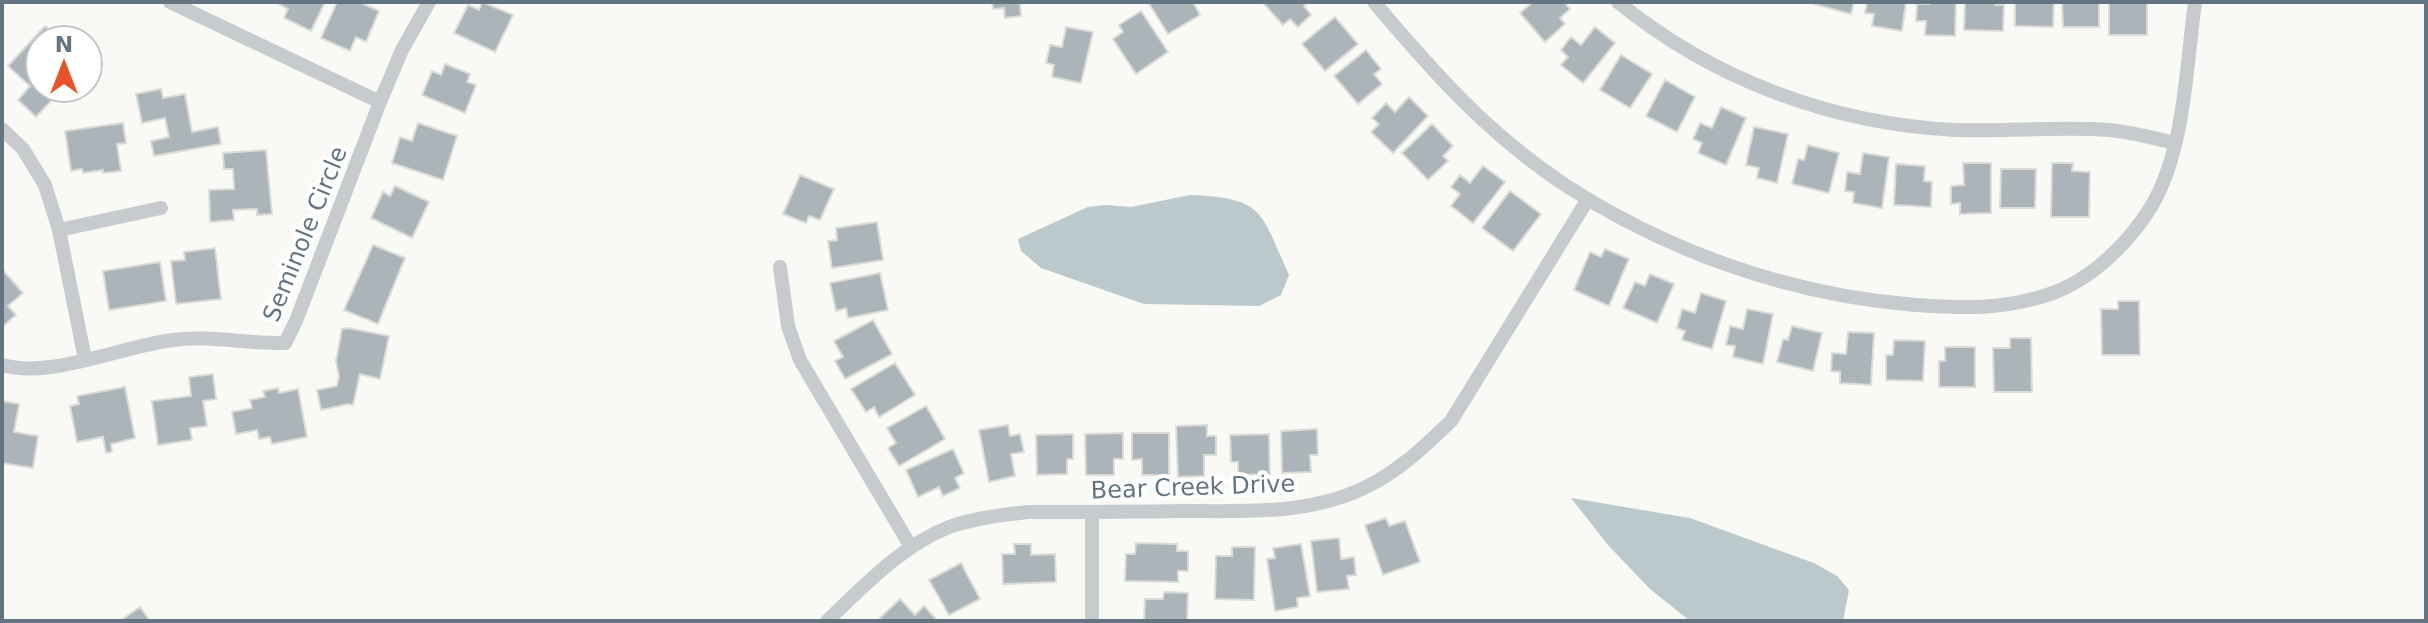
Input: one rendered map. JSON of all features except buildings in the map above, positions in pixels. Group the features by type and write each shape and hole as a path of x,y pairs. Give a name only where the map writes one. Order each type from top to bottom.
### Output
{"street":[{"path":"170,2 380,102"},
{"name":"Seminole Circle","path":"85,359 171,340 206,338 258,344 285,343 380,102 402,50 429,2"},
{"path":"1374,2 1433,72 1496,134 1588,199 1627,221 1699,255 1773,280 1875,301 1956,308 2000,307 2050,295 2096,270 2131,236 2151,206 2166,175 2175,143 2195,2"},
{"path":"1618,2 1644,23 1709,64 1766,90 1818,108 1881,122 1955,130 2110,130 2175,143"},
{"path":"2,129 23,149 45,185 59,230 85,359 44,368 2,365"},
{"name":"Bear Creek Drive","path":"827,621 880,571 911,547 949,528 988,516 1028,512 1275,510 1321,504 1363,489 1401,467 1451,421 1588,199"},
{"path":"59,230 161,208"},
{"path":"780,267 788,326 800,360 911,547"},
{"path":"1092,512 1092,621"}],"shaded area":[{"path":"1190,195 1233,200 1257,212 1272,236 1289,275 1281,295 1259,306 1144,304 1041,268 1021,251 1018,239 1088,207 1131,207"},
{"path":"1571,498 1690,518 1814,563 1837,576 1849,590 1843,621 1690,621 1650,589 1608,545"}]}
